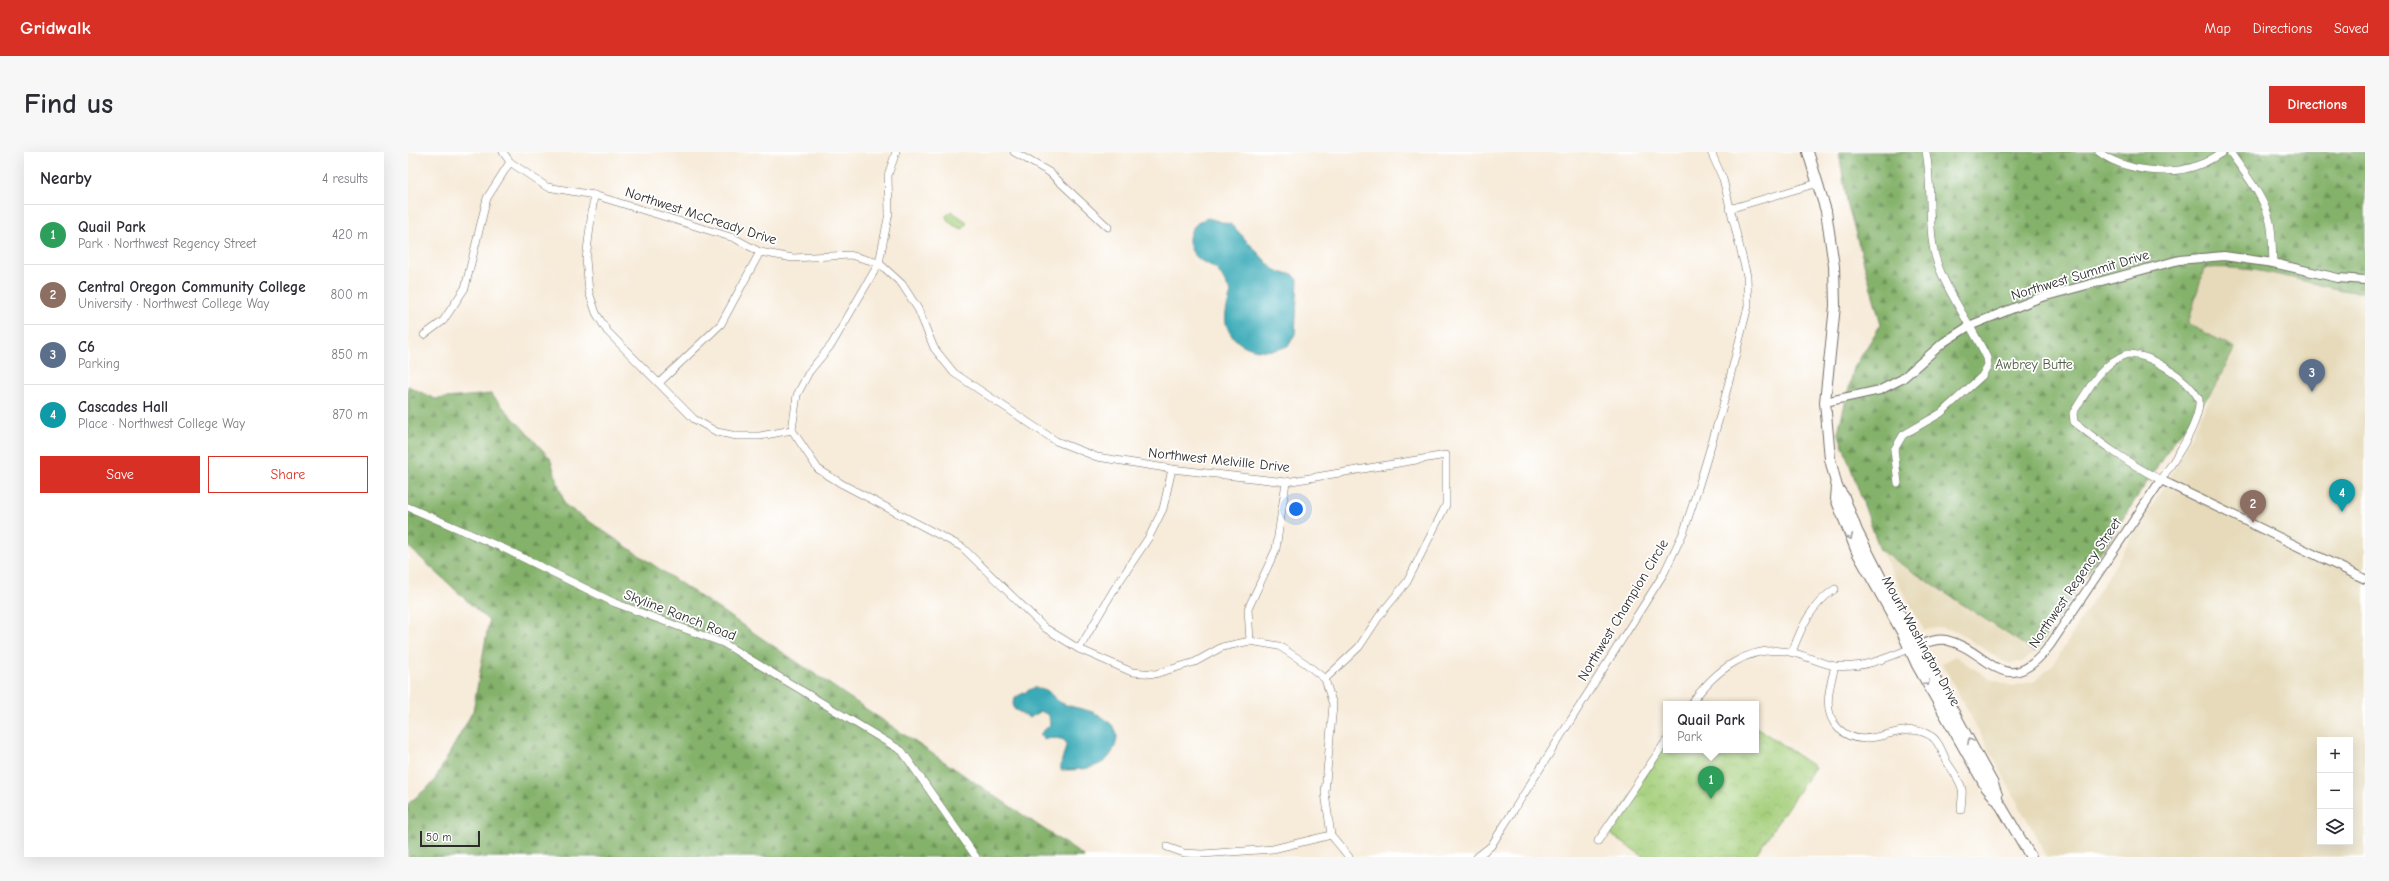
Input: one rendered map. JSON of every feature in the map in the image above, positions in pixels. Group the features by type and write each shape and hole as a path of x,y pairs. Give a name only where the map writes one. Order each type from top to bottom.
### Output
{"main road":[{"name":"Mount Washington Drive","path":"1808,152 1818,183 1832,242 1835,274 1835,306 1826,402 1830,459 1837,487 1844,497 1867,552 1913,647 1993,784 1998,801 2030,857"}],"street":[{"name":"Northwest McCready Drive","path":"503,152 510,162 547,187 594,195 734,238 760,252 793,258 850,255 879,262"},
{"path":"896,152 888,175 889,214 879,262 832,344 809,372 797,395 792,430 818,469 842,484 962,547 1046,628 1079,650 1132,672 1155,674 1195,662 1222,647 1250,641 1279,646 1325,678 1333,705 1325,793 1331,835 1349,857"},
{"path":"1014,152 1049,172 1108,227"},
{"name":"Northwest Champion Circle","path":"1477,857 1491,846 1664,573 1684,531 1722,409 1748,306 1747,276 1729,209 1723,178 1711,152"},
{"path":"1898,483 1894,450 1903,435 1941,413 1982,376 1988,365 1983,349 1969,326 1944,276 1933,247 1929,168 1926,152"},
{"path":"2099,152 2108,159 2134,169 2179,170 2201,165 2223,152"},
{"path":"2230,152 2256,190 2267,213 2270,224 2272,263"},
{"path":"424,335 443,321 465,288 487,198 510,162"},
{"path":"1729,209 1818,183"},
{"path":"594,195 586,259 589,292 596,313 607,331 694,419 718,432 737,436 760,436 792,430"},
{"path":"659,383 721,324 760,252"},
{"name":"Northwest Summit Drive","path":"1826,402 1880,390 1902,379 1944,342 1969,326 2039,298 2179,260 2224,256 2272,263 2338,278 2365,280"},
{"name":"Northwest Melville Drive","path":"879,262 902,284 918,310 934,348 954,373 1056,441 1096,457 1172,469 1286,482 1446,455 1446,505 1407,582 1380,615 1359,647 1325,678"},
{"path":"2161,480 2190,432 2200,405 2199,399 2189,385 2153,359 2140,354 2127,354 2116,358 2102,370 2073,413 2074,422 2132,465 2161,480 2365,580"},
{"path":"1079,650 1113,591 1149,537 1163,509 1172,469"},
{"name":"Northwest Regency Street","path":"1693,701 1700,691 1720,670 1738,659 1762,651 1792,652 1834,666 1864,665 1933,640 1945,640 1955,644 1992,667 2006,671 2016,672 2033,665 2050,645 2161,480"},
{"path":"1250,641 1248,609 1276,549 1286,482"},
{"name":"Skyline Ranch Road","path":"408,507 505,549 615,603 723,643 902,751 976,857"},
{"path":"1792,652 1809,614 1816,604 1835,589"},
{"path":"1834,666 1828,711 1837,727 1856,739 1867,739 1900,731 1917,731 1932,736 1962,789 1961,810"},
{"path":"1598,841 1663,745"},
{"path":"1167,847 1184,853 1241,854 1331,835"}],"shaded area":[{"path":"2228,267 2293,278 2337,290 2365,292 2365,857 2047,857 1942,663 1955,656 1990,679 2012,686 2035,681 2053,665 2174,470 2234,349 2188,324 2204,268"},
{"path":"1880,550 2035,652 2022,662 2009,663 2000,660 1957,631 1940,627 1924,630"}],"green space":[{"name":"Awbrey Butte","path":"1839,152 2365,152 2365,292 2337,289 2260,271 2238,268 2204,268 2188,324 2235,348 2213,390 2172,444 2035,652 1880,550 1838,432 1854,368 1881,324 1847,202"},
{"path":"951,211 967,222 963,229 948,221 946,216"},
{"path":"408,386 435,399 491,394 550,458 565,505 1085,857 408,857 408,804 433,783 473,711 489,621 408,546"},
{"path":"1759,729 1815,767 1754,857 1644,857 1607,832 1663,748 1663,753 1759,753"}],"water":[{"path":"1208,218 1232,225 1272,268 1282,273 1293,274 1298,280 1295,334 1289,345 1281,349 1261,350 1252,349 1235,340 1226,323 1227,308 1231,292 1220,273 1212,266 1200,260 1194,254 1189,242 1191,230 1195,225"},
{"path":"1033,688 1048,691 1059,702 1064,704 1094,712 1111,724 1115,728 1117,738 1113,752 1108,758 1102,763 1087,768 1061,770 1061,763 1066,742 1062,739 1056,738 1044,739 1040,734 1050,725 1049,715 1040,711 1030,718 1014,709 1013,703 1016,697"}],"place":[{"name":"C6","path":"2312,392"},
{"name":"Cascades Hall","path":"2342,512"},
{"name":"Central Oregon Community College","path":"2253,523"},
{"name":"Quail Park","path":"1711,799"}]}
